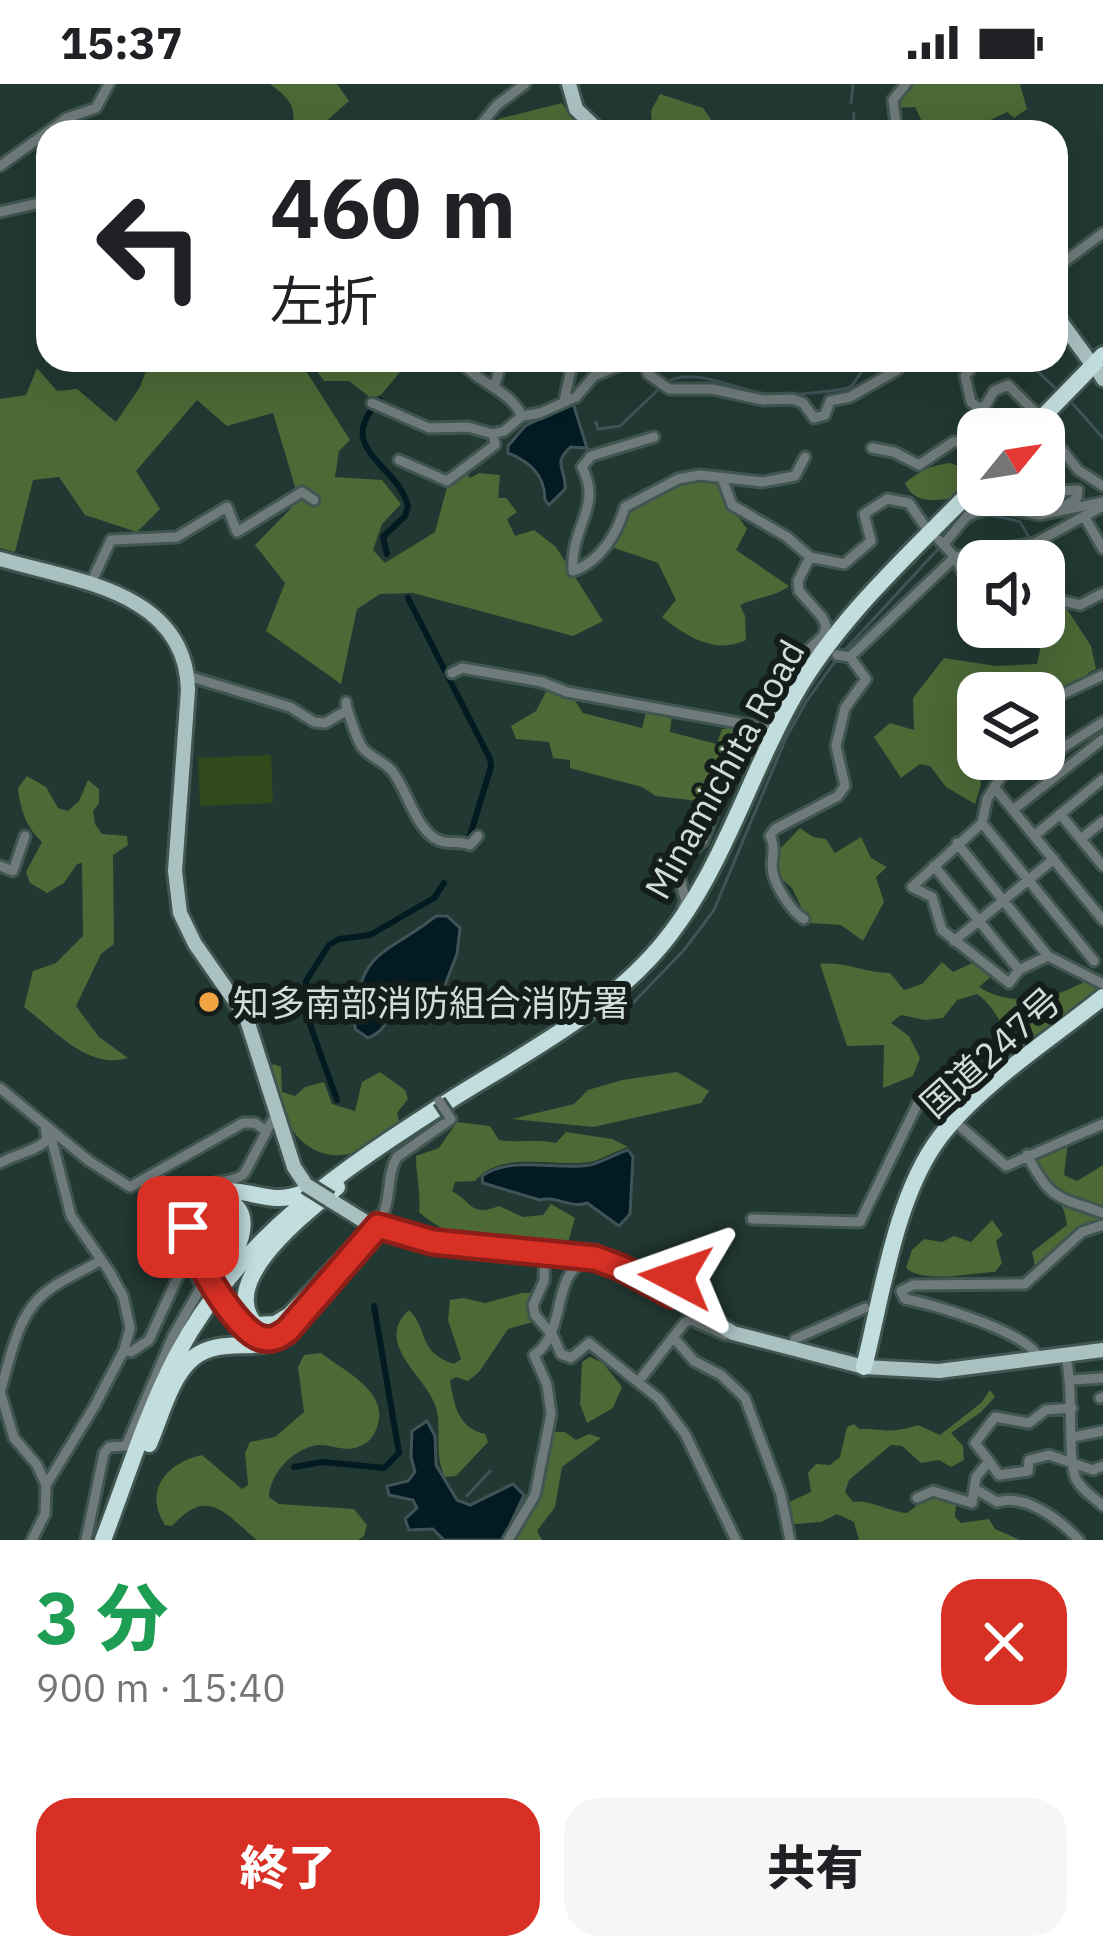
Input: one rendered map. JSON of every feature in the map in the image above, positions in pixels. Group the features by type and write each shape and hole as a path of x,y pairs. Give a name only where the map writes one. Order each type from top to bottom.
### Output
{"highway":[{"path":"1058,408 1100,367"},
{"name":"Minamichita Road","path":"107,1540 148,1419 188,1336 262,1237 310,1194 580,1016 653,955 705,882 767,746 811,668 859,609 957,509"},
{"name":"Minamichita Road","path":"107,1540 178,1366 220,1299 268,1241 344,1177 606,1006 661,957 708,890 774,748 816,672 865,610 957,511"},
{"name":"国道247号","path":"958,1124 1103,997"},
{"name":"国道247号","path":"869,1368 914,1184 940,1137 1103,1007"},
{"path":"377,1223 293,1318 280,1328 261,1332 229,1304 188,1237 190,1217 202,1199 220,1192 275,1201 292,1197 388,1142"},
{"path":"293,1318 256,1325 246,1314 244,1291 283,1237 344,1177"},
{"path":"188,1336 242,1238 243,1216 234,1204 222,1199 204,1204 192,1226 196,1248 210,1275"},
{"path":"139,1462 178,1377 196,1355 224,1344 273,1343 290,1334 293,1318"}],"main road":[{"path":"569,84 570,99 584,120"},
{"path":"1068,329 1100,367"},
{"path":"0,559 136,601 157,614 179,644 188,676 177,899 189,934 246,1017 294,1167 310,1183 377,1223 457,1245 595,1258 672,1295 733,1333 869,1368 939,1371 1103,1350"}],"street":[{"path":"65,120 96,108 109,84"},
{"path":"485,120 525,84"},
{"path":"895,120 892,100 906,84"},
{"path":"0,166 36,141"},
{"path":"0,212 36,204"},
{"path":"1068,259 1103,233"},
{"path":"470,372 495,386 522,416"},
{"path":"495,386 499,372"},
{"path":"564,401 570,372"},
{"path":"375,405 429,428 468,427 493,434 522,416 576,397 603,372"},
{"path":"647,372 669,389 794,399 814,418 824,415 830,401 850,397 893,372"},
{"path":"968,372 971,402 979,408 994,391 1008,385 1014,386 1028,408"},
{"path":"399,460 447,481 495,445 493,434"},
{"path":"654,437 591,456 582,467 592,486 591,500 577,531 573,571 587,566 618,531 625,507 678,479 700,475 763,482 795,476 805,457"},
{"path":"872,448 894,452 919,465 957,442"},
{"path":"1065,455 1103,486"},
{"path":"722,478 732,505 810,556 844,564 853,560 872,541 864,514 887,499 909,503 927,529"},
{"path":"1065,491 1078,490 1077,498 1065,506"},
{"path":"90,585 111,540 177,537 226,507 237,532 302,491 314,500"},
{"path":"1065,510 1103,504"},
{"path":"804,919 794,913 773,877 775,846 770,836 838,796 844,786 836,746 845,708 866,680 843,656 955,557 1035,543 1103,504"},
{"path":"957,561 941,542 968,516"},
{"path":"1084,516 1103,549"},
{"path":"646,952 686,902 679,875 685,856 703,842 713,813 709,786 731,754 762,740 800,658 824,635 822,616 799,591 798,581 810,556"},
{"path":"1065,602 1080,605 1103,593"},
{"path":"452,673 462,668 542,682 567,692 766,728"},
{"path":"1065,694 1103,675"},
{"path":"188,676 290,706 314,722 325,723 346,707 362,747 392,771 430,836 470,845 478,836"},
{"path":"1065,746 1103,722"},
{"path":"1013,810 1103,739"},
{"path":"1035,835 1103,779"},
{"path":"999,780 987,799 982,823 912,887 932,897 942,930 1009,982 1019,970 1048,956"},
{"path":"994,787 1103,920"},
{"path":"1060,814 1103,866"},
{"path":"1081,838 1103,820"},
{"path":"982,823 1098,958 1081,973"},
{"path":"0,866 13,871 25,836"},
{"path":"957,843 1048,956 1103,984"},
{"path":"954,941 1054,859"},
{"path":"934,866 1019,970"},
{"path":"0,1088 89,1161 130,1186 243,1123 256,1123 266,1131"},
{"path":"377,1223 392,1191 392,1166 397,1157 450,1117 440,1101"},
{"path":"752,1219 860,1222 917,1103 939,1108 1006,1166 1103,1124"},
{"path":"86,1540 105,1450 126,1446 173,1336 201,1286 177,1230 184,1203 208,1185 242,1177 266,1131 281,1123"},
{"path":"0,1163 15,1153 40,1148 47,1140 47,1127"},
{"path":"46,1485 74,1444 124,1350 129,1318 122,1296 71,1216 47,1127"},
{"path":"1027,1155 1042,1186 1058,1199 1103,1213"},
{"path":"1038,1357 1030,1344 949,1310 904,1299 901,1291 913,1285 1025,1284 1082,1232 1103,1225"},
{"path":"545,1254 544,1281 533,1305 561,1354 571,1358 589,1343 659,1399 686,1434 736,1540"},
{"path":"508,1540 535,1495 550,1414 547,1384 533,1360 553,1336 569,1274 578,1263 595,1258"},
{"path":"672,1295 676,1258"},
{"path":"124,1350 131,1352 148,1340 186,1259"},
{"path":"32,1540 45,1514 46,1485 38,1466 14,1438 0,1392 18,1343 19,1325 32,1308 46,1290 101,1260"},
{"path":"792,1349 795,1339 865,1308"},
{"path":"638,1382 685,1322 692,1320 727,1336 733,1333"},
{"path":"673,1337 694,1361 721,1375 745,1399 781,1495 790,1540"},
{"path":"1102,1339 1103,1350"},
{"path":"1065,1354 1072,1379 1073,1465 1078,1484 1103,1506"},
{"path":"1072,1379 1103,1378"},
{"path":"1072,1408 1046,1410 1029,1423 994,1417 975,1443 999,1475 1028,1471 1029,1460 1049,1455 1093,1470 1103,1466"},
{"path":"1073,1437 1103,1431"},
{"path":"917,1498 933,1491 972,1503 976,1477 989,1461"},
{"path":"977,1490 997,1502 1010,1498 1046,1512 1079,1540"}],"green space":[{"path":"270,84 337,84 349,101 328,120 293,120 283,94"},
{"path":"909,84 1020,84 1027,109 1014,118 1007,112 990,120 921,120 915,107 895,108 895,100"},
{"path":"660,94 703,108 712,120 652,120"},
{"path":"562,103 573,120 497,120"},
{"path":"36,370 57,391 77,389 116,422 146,372 307,372 350,440 339,451 335,477 382,480 401,504 382,524 373,550 385,563 435,532 447,487 464,471 470,478 479,473 500,475 498,498 506,498 517,512 507,519 515,536 534,530 556,547 603,621 573,636 413,593 380,594 357,609 341,684 266,631 285,583 255,545 299,500 273,413 227,426 197,400 136,471 160,509 137,532 85,515 59,477 33,480 15,552 0,548 0,399 26,395"},
{"path":"318,372 400,372 381,395 371,398 349,381 324,381"},
{"path":"937,465 957,466 957,497 934,500 914,495 905,483"},
{"path":"701,477 719,481 721,492 747,529 736,550 789,586 740,605 746,640 734,644 701,641 662,617 676,600 658,563 609,546 622,532 627,509 680,482"},
{"path":"1065,606 1091,646 1096,669 1088,673 1089,679 1065,689 1065,672 957,672 957,780 980,780 975,804 946,787 930,766 920,764 901,778 874,737 890,723 914,730 913,698 944,658 996,666 1037,664 1041,648 1065,648"},
{"path":"548,688 572,696 583,713 642,728 647,709 672,714 670,732 717,744 722,729 740,726 746,742 717,767 706,802 656,796 642,787 570,768 570,760 553,758 549,742 516,739 511,726 536,711"},
{"path":"271,755 273,803 200,806 198,758"},
{"path":"27,776 46,787 58,808 68,811 79,801 88,780 99,789 95,824 102,834 127,836 128,845 113,855 114,944 101,954 76,1006 99,1037 128,1058 113,1060 85,1053 24,1007 33,971 56,963 83,936 82,863 47,893 30,883 26,872 42,842 20,803 18,788"},
{"path":"800,828 826,839 835,853 861,837 871,858 887,867 876,877 884,902 863,941 841,925 809,923 792,888 776,874 777,852"},
{"path":"977,961 994,974 979,987 1005,998 1047,997 1087,980 1103,989 1024,1053 977,994 957,1000 943,1018 901,1015 891,1023 909,1036 920,1058 913,1076 883,1088 884,1045 847,1046 820,964 890,973 904,990 922,984 942,962 953,972"},
{"path":"273,1064 281,1067 282,1092 295,1096 305,1087 324,1082 332,1104 355,1111 362,1082 380,1072 405,1090 408,1099 397,1113 399,1121 370,1143 352,1153 328,1154 307,1146 292,1129 273,1086"},
{"path":"677,1072 709,1091 701,1103 593,1127 512,1119 574,1104 588,1090 622,1080"},
{"path":"457,1122 490,1126 499,1140 556,1143 566,1132 612,1139 628,1147 590,1162 499,1165 475,1181 455,1182 452,1191 477,1209 499,1206 523,1217 543,1215 551,1204 575,1218 567,1246 489,1244 452,1233 419,1212 416,1156 439,1148"},
{"path":"1068,1142 1064,1175 1077,1181 1103,1165 1103,1221 1036,1271 1032,1252 1067,1225 1062,1206 1034,1156"},
{"path":"992,1220 1003,1235 996,1241 1002,1263 995,1272 935,1277 906,1268 912,1250 924,1239 942,1242 954,1236 971,1242"},
{"path":"535,1293 541,1300 540,1320 508,1329 468,1381 450,1380 459,1414 469,1427 485,1434 488,1442 456,1476 445,1477 437,1411 400,1349 399,1323 409,1310 434,1353 454,1364 461,1359 448,1320 450,1300 485,1303"},
{"path":"321,1353 372,1394 378,1405 376,1430 368,1442 355,1448 317,1445 300,1451 278,1471 269,1497 279,1504 354,1509 367,1525 364,1536 358,1540 257,1540 225,1513 206,1506 185,1514 172,1526 165,1525 156,1500 158,1489 179,1464 202,1455 242,1489 248,1485 245,1453 250,1442 275,1437 304,1412 298,1367 304,1355"},
{"path":"590,1357 603,1363 622,1387 613,1408 587,1423 580,1404 582,1362"},
{"path":"990,1390 995,1397 951,1433 963,1446 964,1460 951,1467 939,1460 921,1463 902,1446 891,1445 849,1480 845,1492 853,1502 907,1513 928,1497 956,1505 955,1517 961,1523 989,1519 995,1529 1020,1540 859,1540 854,1522 837,1514 821,1522 794,1524 787,1503 811,1492 808,1473 816,1464 830,1465 840,1457 847,1427 893,1430 918,1425 940,1435 981,1403"},
{"path":"555,1432 576,1440 589,1434 601,1438 562,1467 555,1507 537,1531 542,1540 512,1540 536,1496 547,1445"}],"water":[{"path":"573,403 587,448 571,447 565,453 561,462 565,489 549,505 539,477 508,453 508,446 525,426"},
{"path":"436,916 447,916 460,928 457,954 443,990 412,987 388,1009 381,1030 368,1038 355,1029 361,983 368,968 388,948"},
{"path":"628,1150 633,1157 630,1214 619,1226 587,1203 540,1200 483,1183 482,1176 507,1166 590,1165"},
{"path":"427,1421 435,1436 436,1465 457,1500 470,1505 513,1484 524,1495 503,1540 444,1540 433,1529 409,1530 405,1519 417,1508 413,1500 389,1495 387,1486 408,1481 415,1472 412,1431"}],"waterway":[{"path":"851,103 853,84"},
{"path":"854,113 854,120"},
{"path":"667,382 690,377 767,394 810,393 851,387 861,372"},
{"path":"1038,372 1059,392"},
{"path":"596,422 598,429 620,426 660,388"},
{"path":"380,400 367,417 365,444 408,507 383,537 387,554"},
{"path":"1073,404 1103,438"},
{"path":"961,530 975,519 995,516 1020,522 1030,539"},
{"path":"844,651 939,548"},
{"path":"408,598 490,759 468,842"},
{"path":"632,1004 684,950 714,910 786,738 836,660"},
{"path":"337,1100 303,1005 306,981 329,945 370,935 434,898 444,883"},
{"path":"294,1467 323,1462 384,1468 399,1453 374,1306"},
{"path":"467,1496 490,1471"}],"place":[{"name":"知多南部消防組合消防署","path":"209,1002"}],"route":[{"path":"188,1227 191,1246 246,1330 270,1339 287,1331 378,1226 433,1242 595,1258 672,1295 676,1277"}]}
